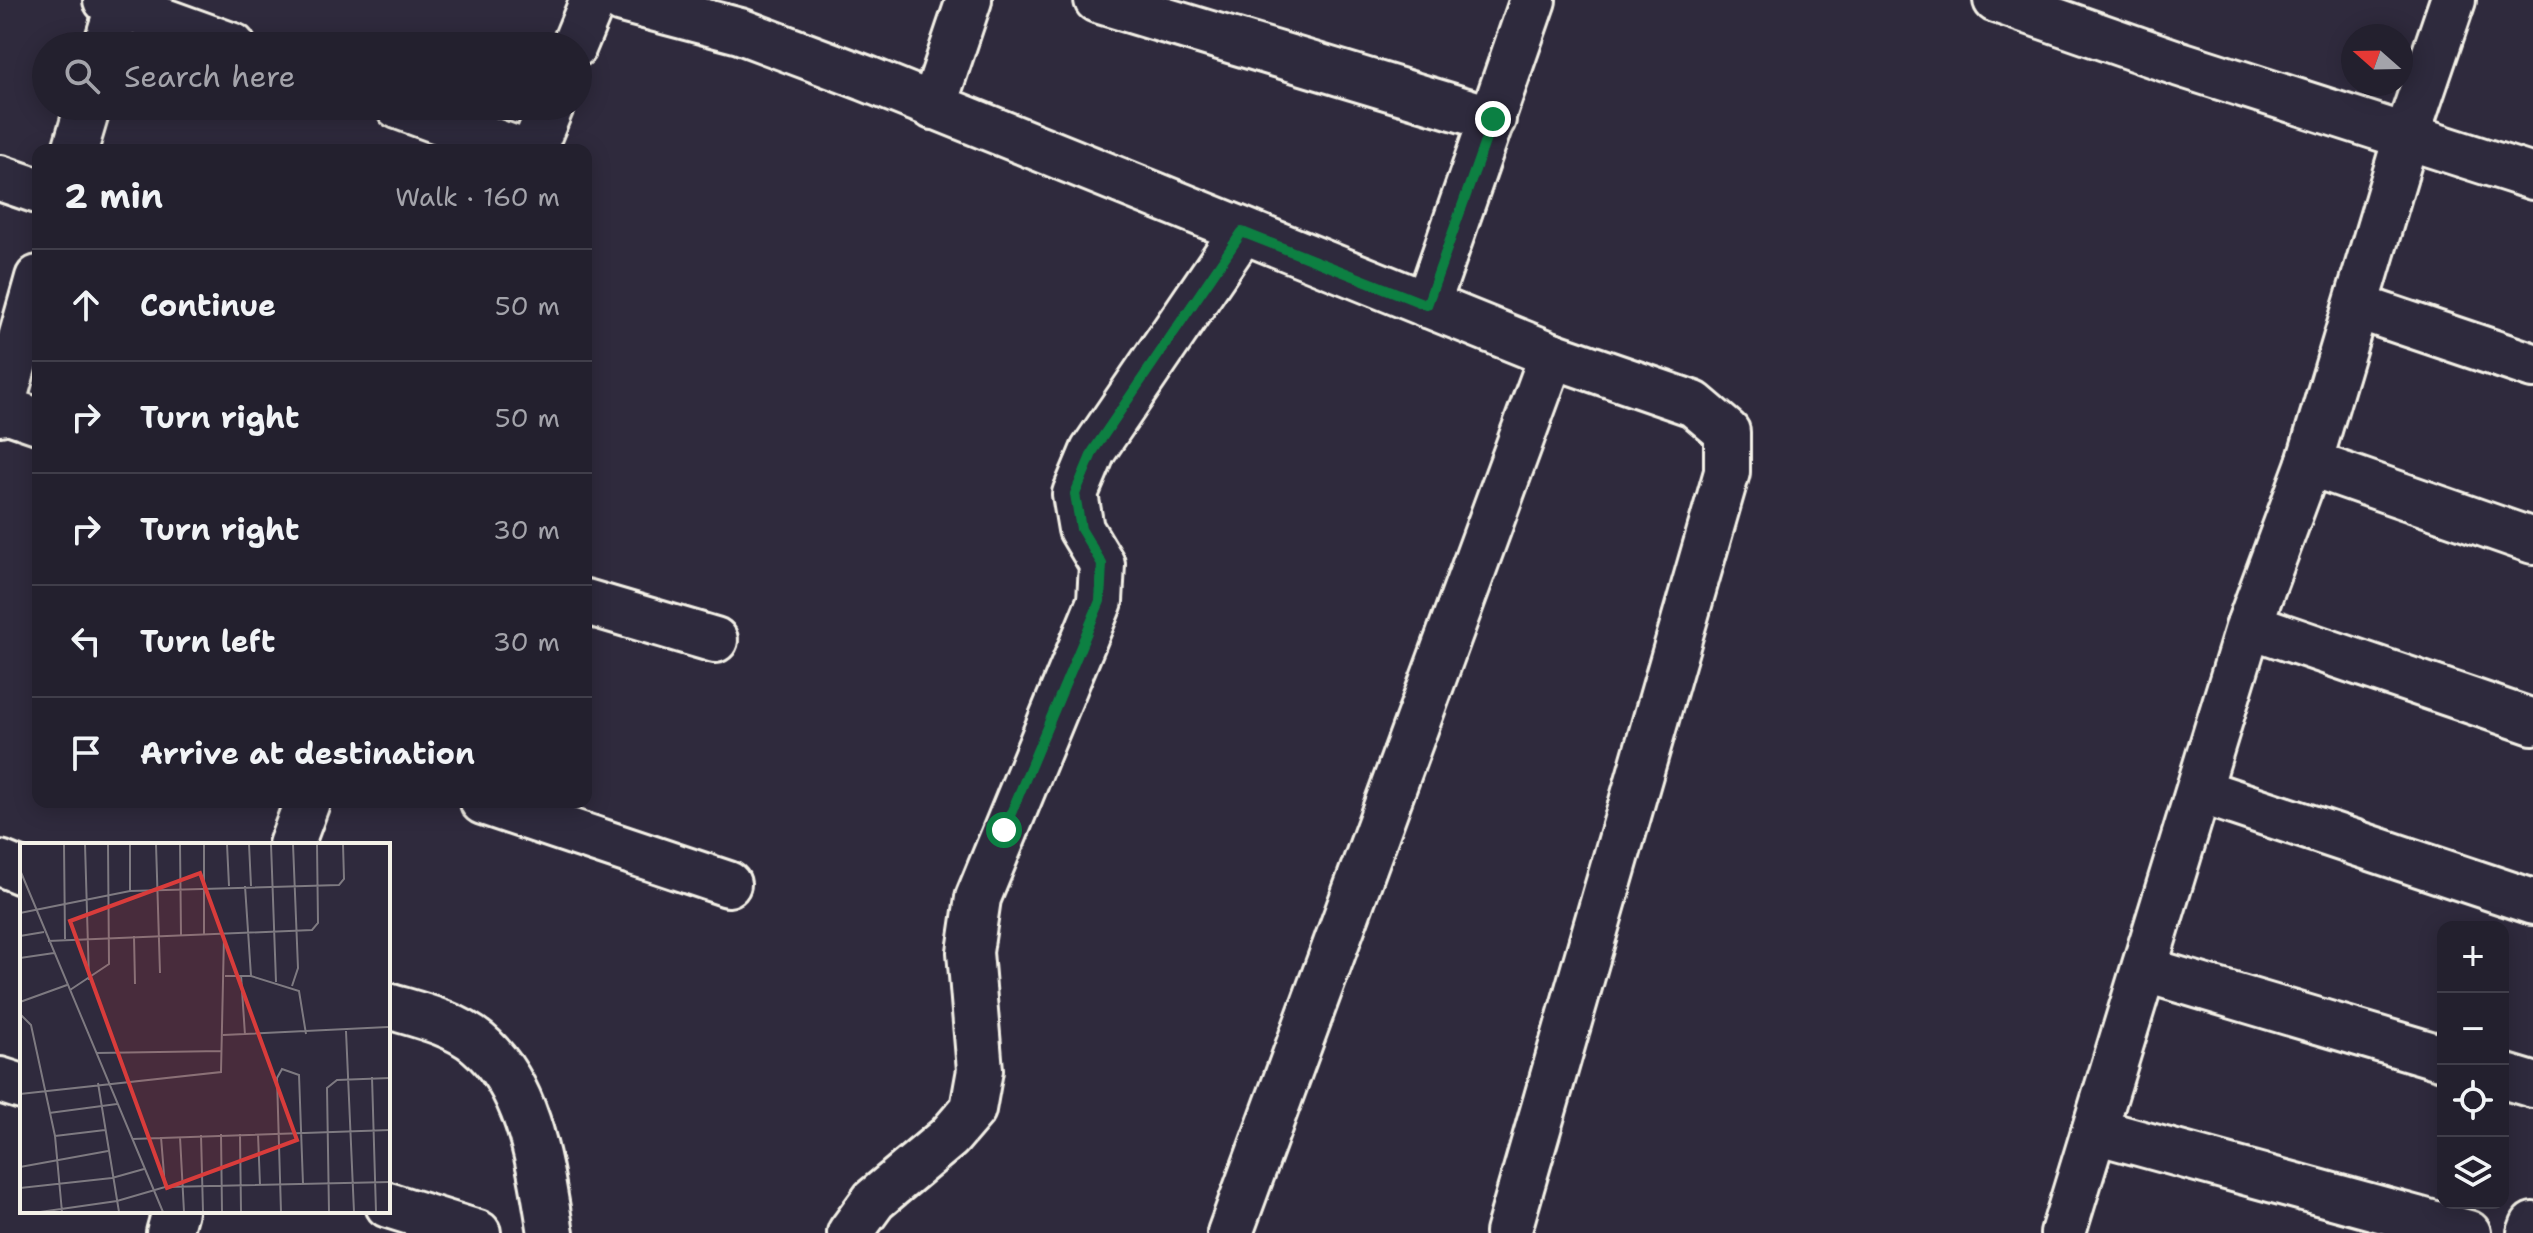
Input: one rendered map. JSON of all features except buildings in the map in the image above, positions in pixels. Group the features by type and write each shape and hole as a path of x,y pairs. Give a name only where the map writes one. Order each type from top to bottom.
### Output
{"street":[{"path":"580,32 593,0"},
{"path":"622,0 740,31 1552,355 1694,404 1727,432 1727,472 1508,1233"},
{"path":"933,107 969,0"},
{"path":"1097,0 1493,119"},
{"path":"1427,305 1533,0"},
{"path":"1996,0 2406,138 2533,177"},
{"path":"2063,1233 2146,970 2249,625 2309,463 2406,138 2453,0"},
{"path":"109,32 115,2 195,32"},
{"path":"77,144 84,120"},
{"path":"436,120 502,144"},
{"path":"535,144 545,120"},
{"path":"0,178 32,189"},
{"path":"850,1233 874,1200 949,1137 973,1109 980,1070 970,952 978,898 1100,601 1102,564 1081,529 1075,494 1093,451 1242,232"},
{"path":"10,412 32,307"},
{"path":"2358,307 2533,366"},
{"path":"1230,1233 1552,355"},
{"path":"2309,463 2533,541"},
{"path":"592,604 715,640"},
{"path":"2249,625 2533,722"},
{"path":"2200,791 2533,902"},
{"path":"292,843 305,808"},
{"path":"501,808 728,884"},
{"path":"0,863 20,871"},
{"path":"2146,970 2437,1056"},
{"path":"390,1007 435,1020 477,1042 511,1079 540,1166 551,1233"},
{"path":"2509,1078 2533,1085"},
{"path":"0,1080 20,1086"},
{"path":"2095,1131 2468,1233"},
{"path":"390,1206 478,1233"},
{"path":"169,1233 174,1213"},
{"path":"2530,1233 2533,1225"}],"route":[{"path":"1004,830 1084,646 1100,601 1102,564 1081,529 1075,494 1093,451 1242,232 1427,305 1493,119"}]}
